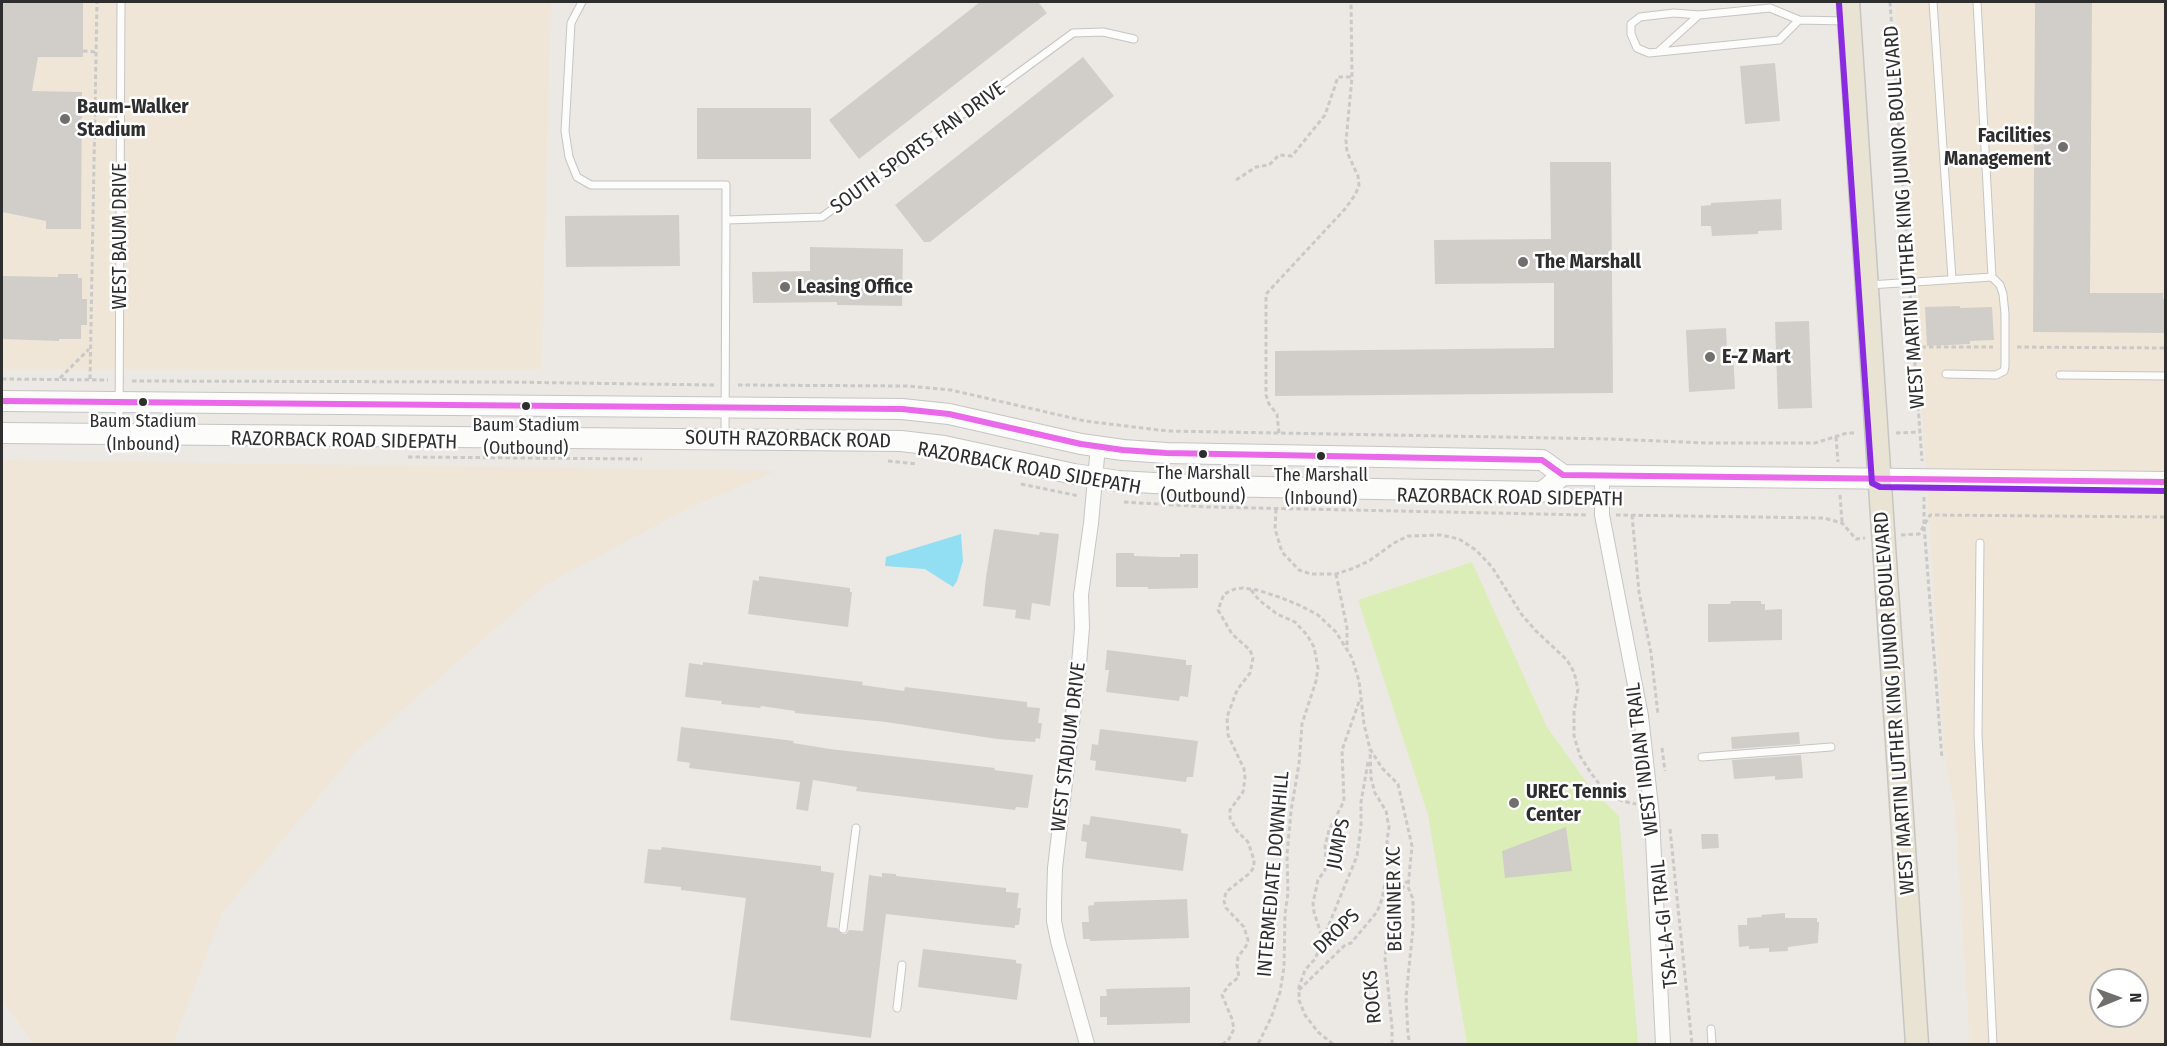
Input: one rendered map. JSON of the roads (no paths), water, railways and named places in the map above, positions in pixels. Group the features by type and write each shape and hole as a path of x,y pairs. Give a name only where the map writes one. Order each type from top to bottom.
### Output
{"main road":[{"name":"WEST MARTIN LUTHER KING JUNIOR BOULEVARD","path":"1849,12 1917,1044"},
{"name":"SOUTH RAZORBACK ROAD","path":"2,400 725,406 927,411 1098,447 1166,453 1542,460 1563,475 2166,482"},
{"name":"SOUTH RAZORBACK ROAD","path":"2,433 923,442 1118,481 1186,486 1542,492 1563,475"}],"street":[{"name":"WEST STADIUM DRIVE","path":"1087,1044 1058,940 1054,921 1054,903 1055,868 1079,663 1082,628 1081,595 1098,447"},
{"name":"WEST INDIAN TRAIL","path":"1602,476 1602,515 1629,646 1641,716 1650,794 1663,1044"}],"lane":[{"name":"WEST BAUM DRIVE","path":"119,434 122,2"},
{"path":"582,2 571,23 565,131 569,157 577,177 591,185 726,185 725,440"},
{"path":"1933,2 1952,279"},
{"path":"1946,374 2001,374 2005,366 2006,314 2000,285 1992,277 1977,2"},
{"path":"1799,20 1779,40 1649,53 1637,48 1630,34 1631,24 1640,17 1663,14 1699,15 1770,8 1799,20 1849,12"},
{"path":"1659,51 1699,15"},
{"name":"SOUTH SPORTS FAN DRIVE","path":"726,220 822,217 1073,33 1103,32 1134,39"},
{"path":"1867,285 1992,277"},
{"path":"2060,375 2166,376"},
{"path":"1980,543 1978,734 1993,1044"},
{"path":"1702,757 1831,747"},
{"path":"843,929 856,828"},
{"path":"897,1008 902,965"},
{"path":"1711,1029 1712,1044"}],"water":[{"path":"961,534 963,561 953,587 925,569 885,566 886,557"}],"place":[{"name":"Baum-Walker Stadium","path":"65,119"},
{"name":"Facilities Management","path":"2063,147"},
{"name":"The Marshall","path":"1523,262"},
{"name":"Leasing Office","path":"785,287"},
{"name":"E-Z Mart","path":"1710,357"},
{"name":"Baum Stadium (Inbound)","path":"143,402"},
{"name":"Baum Stadium (Outbound)","path":"526,406"},
{"name":"The Marshall (Outbound)","path":"1203,454"},
{"name":"The Marshall (Inbound)","path":"1321,456"},
{"name":"UREC Tennis Center","path":"1514,803"}]}
